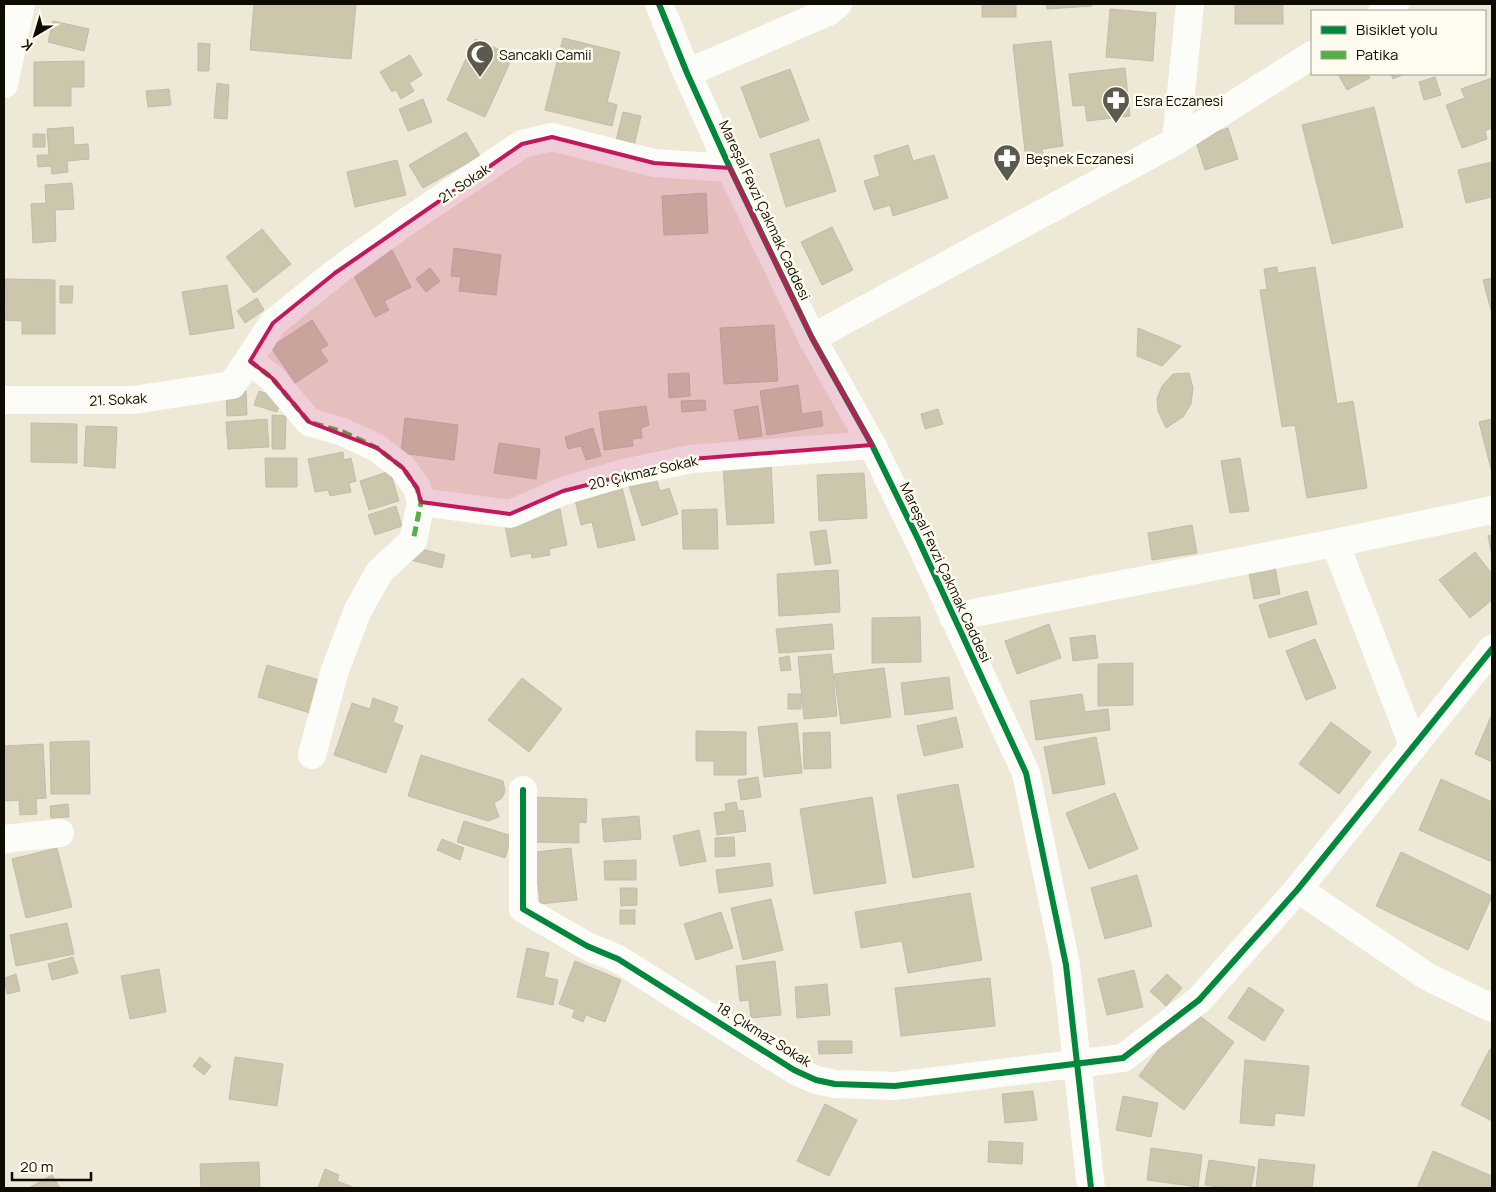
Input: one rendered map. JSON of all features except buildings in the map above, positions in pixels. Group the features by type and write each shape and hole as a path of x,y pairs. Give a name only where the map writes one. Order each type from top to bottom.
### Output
{"street":[{"path":"4,84 21,4"},
{"name":"Mareşal Fevzi Çakmak Caddesi","path":"659,4 687,73 730,168 812,338 872,446 918,539 1026,773 1066,965 1091,1188"},
{"path":"687,73 828,12 838,4"},
{"path":"1176,141 1190,4"},
{"path":"1384,10 1395,4"},
{"path":"812,338 1176,141 1311,56"},
{"name":"21. Sokak","path":"4,400 133,400 232,385 250,361 254,350 273,323 327,280 406,222 522,144 552,137 654,163 730,168"},
{"path":"250,361 272,378 309,422 343,432 376,448 403,468 417,488 420,502 413,540 380,571 358,610 335,670 312,755"},
{"name":"20. Çıkmaz Sokak","path":"420,502 510,514 572,489 624,473 691,459 872,446"},
{"path":"953,617 1335,543 1492,510"},
{"path":"1335,543 1413,745"},
{"name":"18. Çıkmaz Sokak","path":"523,790 523,909 587,946 618,959 794,1070 816,1080 835,1084 896,1086 1124,1058 1199,1000 1298,889 1492,649"},
{"path":"4,839 60,833"},
{"path":"1298,889 1428,977 1492,1008"}],"highlighted area":[{"path":"552,137 654,163 730,168 812,338 872,445 691,459 563,491 510,514 421,502 417,488 403,468 377,448 309,422 272,378 250,361 273,323 335,273 522,144"}],"marked path":[{"path":"250,361 272,378 309,422 343,432 377,448 403,468 417,488 421,502 413,541"}],"cycle path":[{"path":"659,4 687,73 730,168 812,338 872,445 918,539 1026,773 1066,965 1091,1188"},
{"path":"523,790 523,909 587,946 618,959 794,1070 816,1080 835,1084 895,1086 1123,1058 1199,1000 1298,889 1492,649"}],"place":[{"name":"Sancaklı Camii","path":"480,78"},
{"name":"Esra Eczanesi","path":"1116,124"},
{"name":"Beşnek Eczanesi","path":"1007,182"}]}
